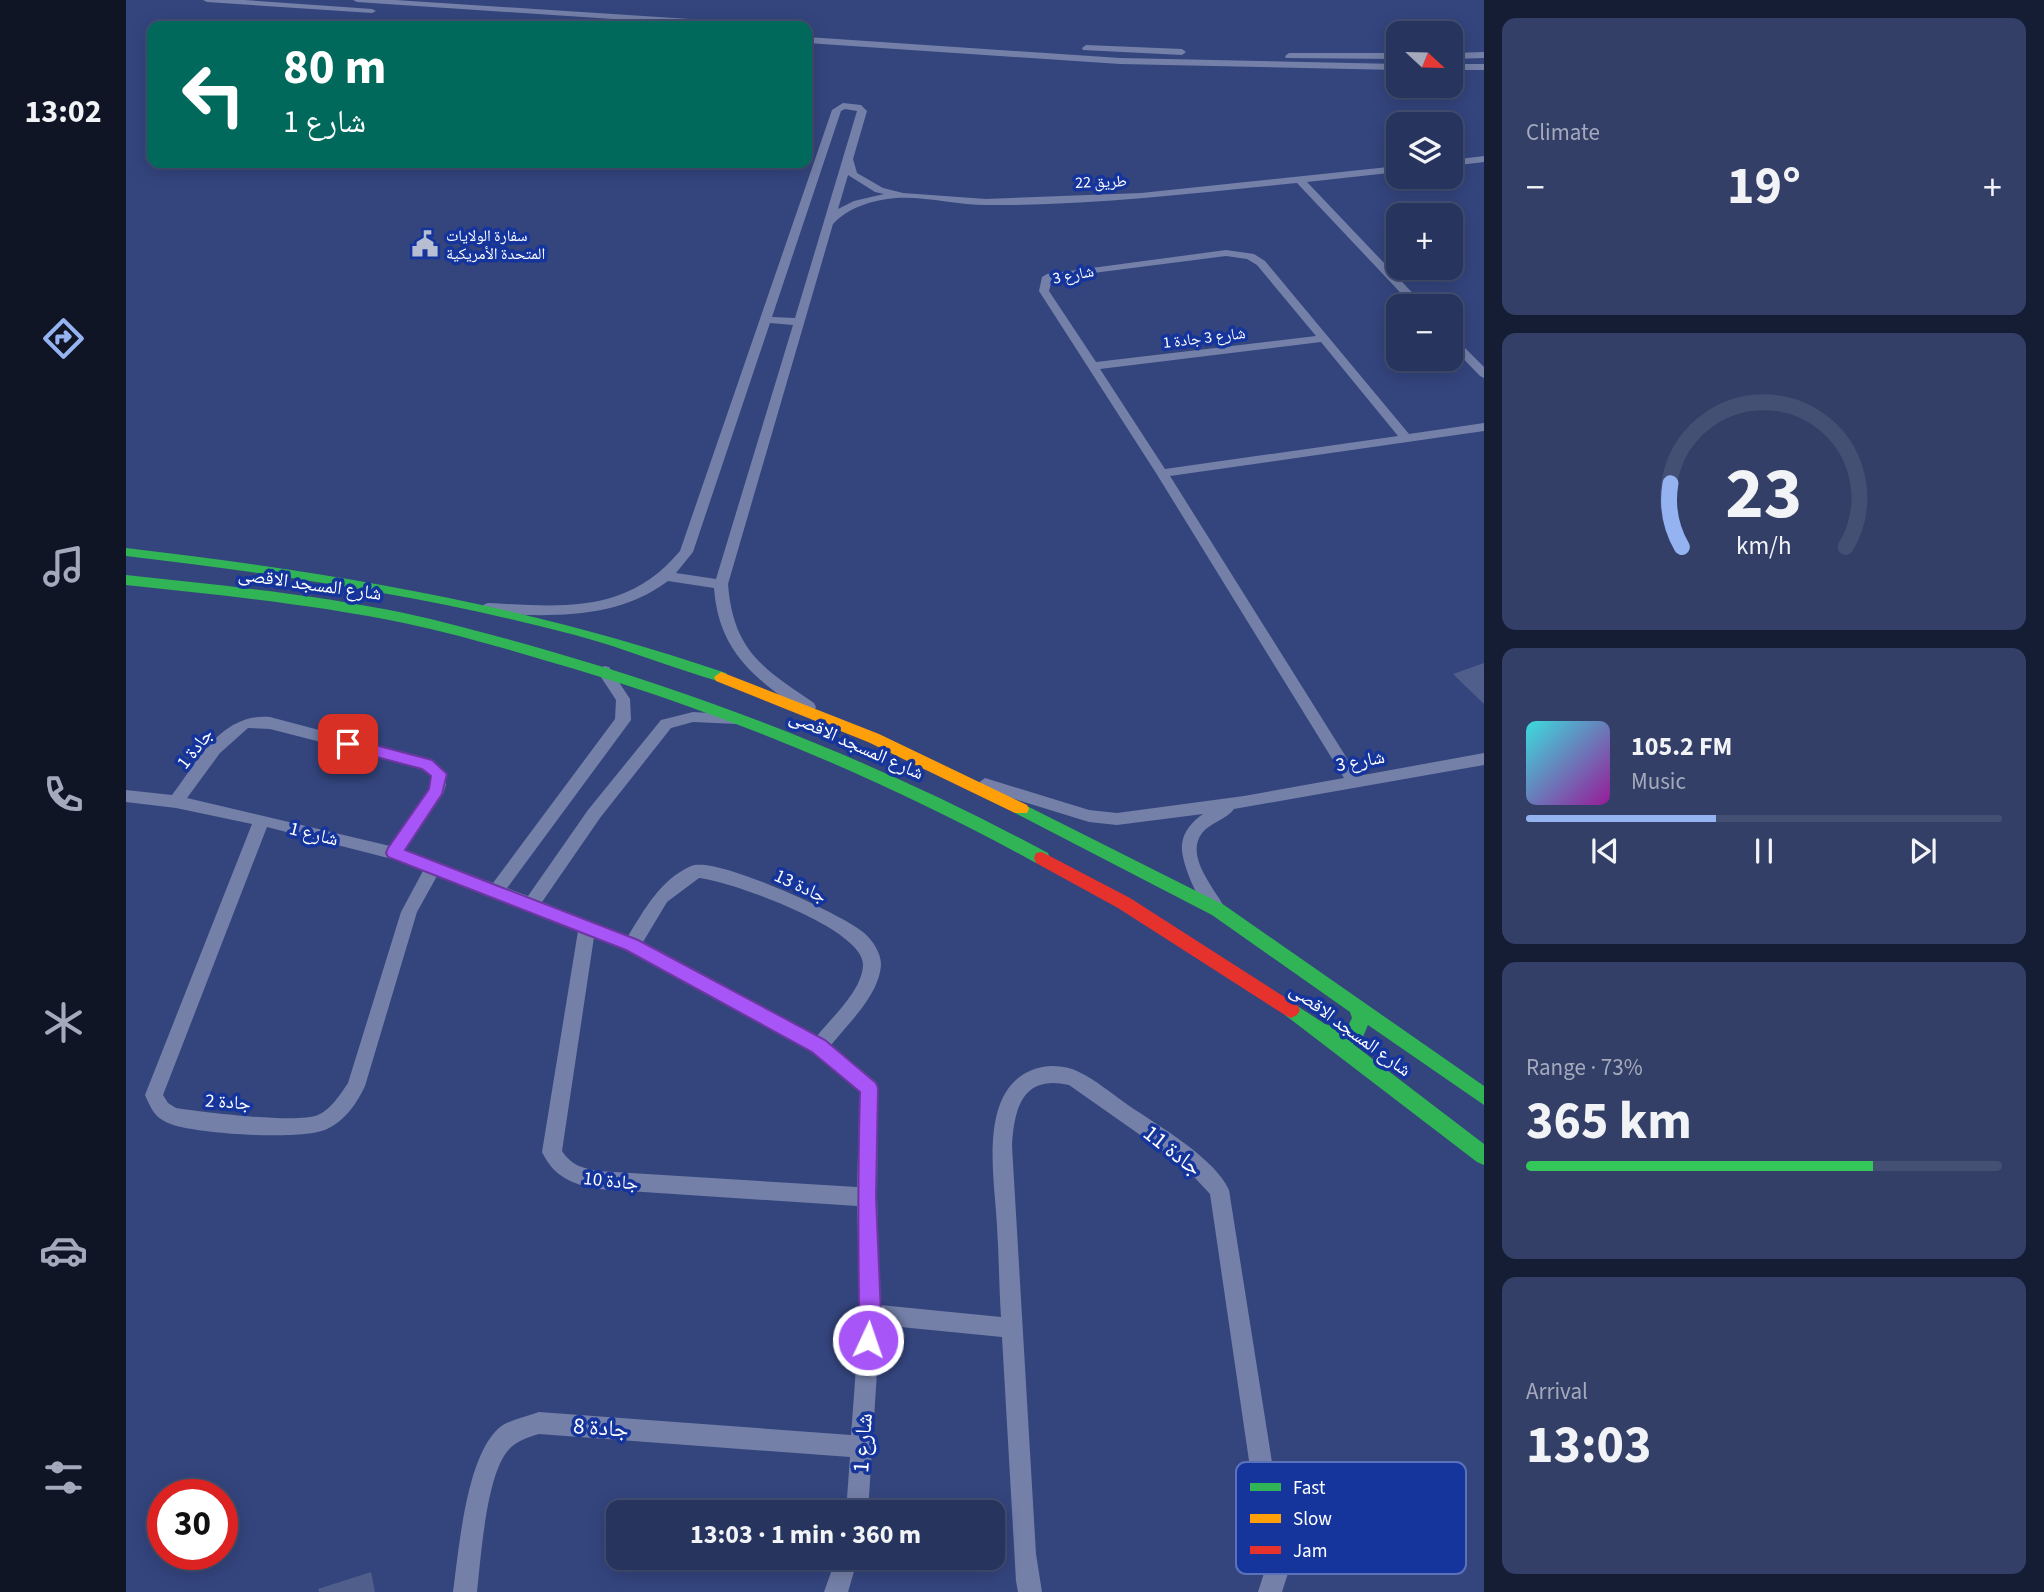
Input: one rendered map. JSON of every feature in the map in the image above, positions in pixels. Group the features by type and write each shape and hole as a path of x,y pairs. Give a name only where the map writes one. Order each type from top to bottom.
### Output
{"main road":[{"name":"شارع المسجد الاقصى","path":"126,552 291,572 475,607 548,624 685,663 820,714 954,774 1218,910 1484,1097"},
{"path":"183,587 185,578 202,570 272,577 291,572"},
{"name":"شارع المسجد الاقصى","path":"126,580 396,617 546,654 665,689 817,746 987,826 1202,951 1320,1030 1484,1156"},
{"path":"1320,1030 1348,1038 1356,1033 1360,1018 1356,1007"},
{"path":"1416,1104 1484,1169"}],"street":[{"path":"207,0 524,21"},
{"path":"357,0 676,21"},
{"path":"812,30 1151,51 1386,56"},
{"path":"812,40 1120,61 1386,67"},
{"path":"1463,56 1484,55"},
{"path":"1463,67 1484,67"},
{"path":"475,607 582,610 620,601 667,576 686,552 837,110 848,105 858,107 862,111 721,584 723,613 744,656 771,682 820,714"},
{"name":"طريق 22","path":"848,159 853,175 879,190 903,196 986,202 1140,196 1386,170"},
{"path":"1463,162 1484,159"},
{"path":"1300,180 1408,294"},
{"name":"طريق 22","path":"829,224 840,211 855,204 903,196"},
{"name":"شارع 3","path":"1354,782 1162,472 1044,291 1047,277 1226,253 1241,254 1261,263 1321,339 1406,438"},
{"path":"765,318 778,322 800,321"},
{"name":"شارع 3 جادة 1","path":"1092,366 1321,339"},
{"path":"1463,352 1484,374"},
{"path":"1162,472 1484,427"},
{"path":"667,576 721,584"},
{"path":"496,891 623,720 623,699 604,671"},
{"path":"531,905 594,814 666,724 693,717 749,720"},
{"name":"جادة 1","path":"176,802 224,740 235,730 244,724 270,723 427,764 439,774 437,790 394,853"},
{"name":"شارع 3","path":"954,774 1073,812 1103,818 1136,817 1244,802 1484,759"},
{"name":"شارع 1","path":"126,796 176,802 262,820 394,853 496,891 632,945 819,1046 869,1088 867,1197 870,1314 858,1500"},
{"name":"شارع 3","path":"1218,910 1190,864 1190,838 1197,827 1213,815 1244,802"},
{"name":"جادة 2","path":"262,820 154,1095 161,1109 173,1116 298,1127 319,1124 348,1101 356,1086 409,912 433,867"},
{"name":"جادة 13","path":"632,945 661,897 696,871 719,873 805,908 857,937 869,952 872,962 872,970 863,989 819,1046"},
{"name":"جادة 10","path":"587,928 552,1152 557,1164 572,1176 598,1180 867,1197"},
{"name":"جادة 11","path":"1030,1592 1011,1328 1004,1149 1005,1119 1026,1080 1041,1073 1058,1073 1074,1079 1191,1159 1219,1190 1261,1462"},
{"path":"870,1314 1011,1328"},
{"name":"جادة 8","path":"464,1592 479,1502 489,1461 506,1435 539,1423 861,1447"},
{"path":"836,1592 843,1570"},
{"name":"جادة 11","path":"1270,1592 1276,1574"}],"building":[{"path":"1484,663 1484,704 1453,674"},
{"path":"371,1572 375,1592 319,1592 318,1589"}],"traffic: fast":[{"path":"126,552 275,571 428,596 578,631 651,652 721,677"},
{"path":"126,580 370,611 451,629 594,669 726,713 791,738 919,794 1042,858"},
{"path":"1021,809 1218,910 1484,1097"},
{"path":"1325,1032 1348,1038 1356,1033 1361,1018 1356,1007"},
{"path":"1291,1010 1484,1156"}],"traffic: slow":[{"path":"721,677 873,738 1021,809"}],"traffic: jam":[{"path":"1042,858 1124,903 1291,1010"}],"place":[{"name":"سفارة الولايات المتحدة الأمريكية","path":"425,244"}],"route":[{"path":"348,744 427,764 439,774 441,779 437,790 394,853 632,945 819,1046 869,1088 868,1340"}]}
